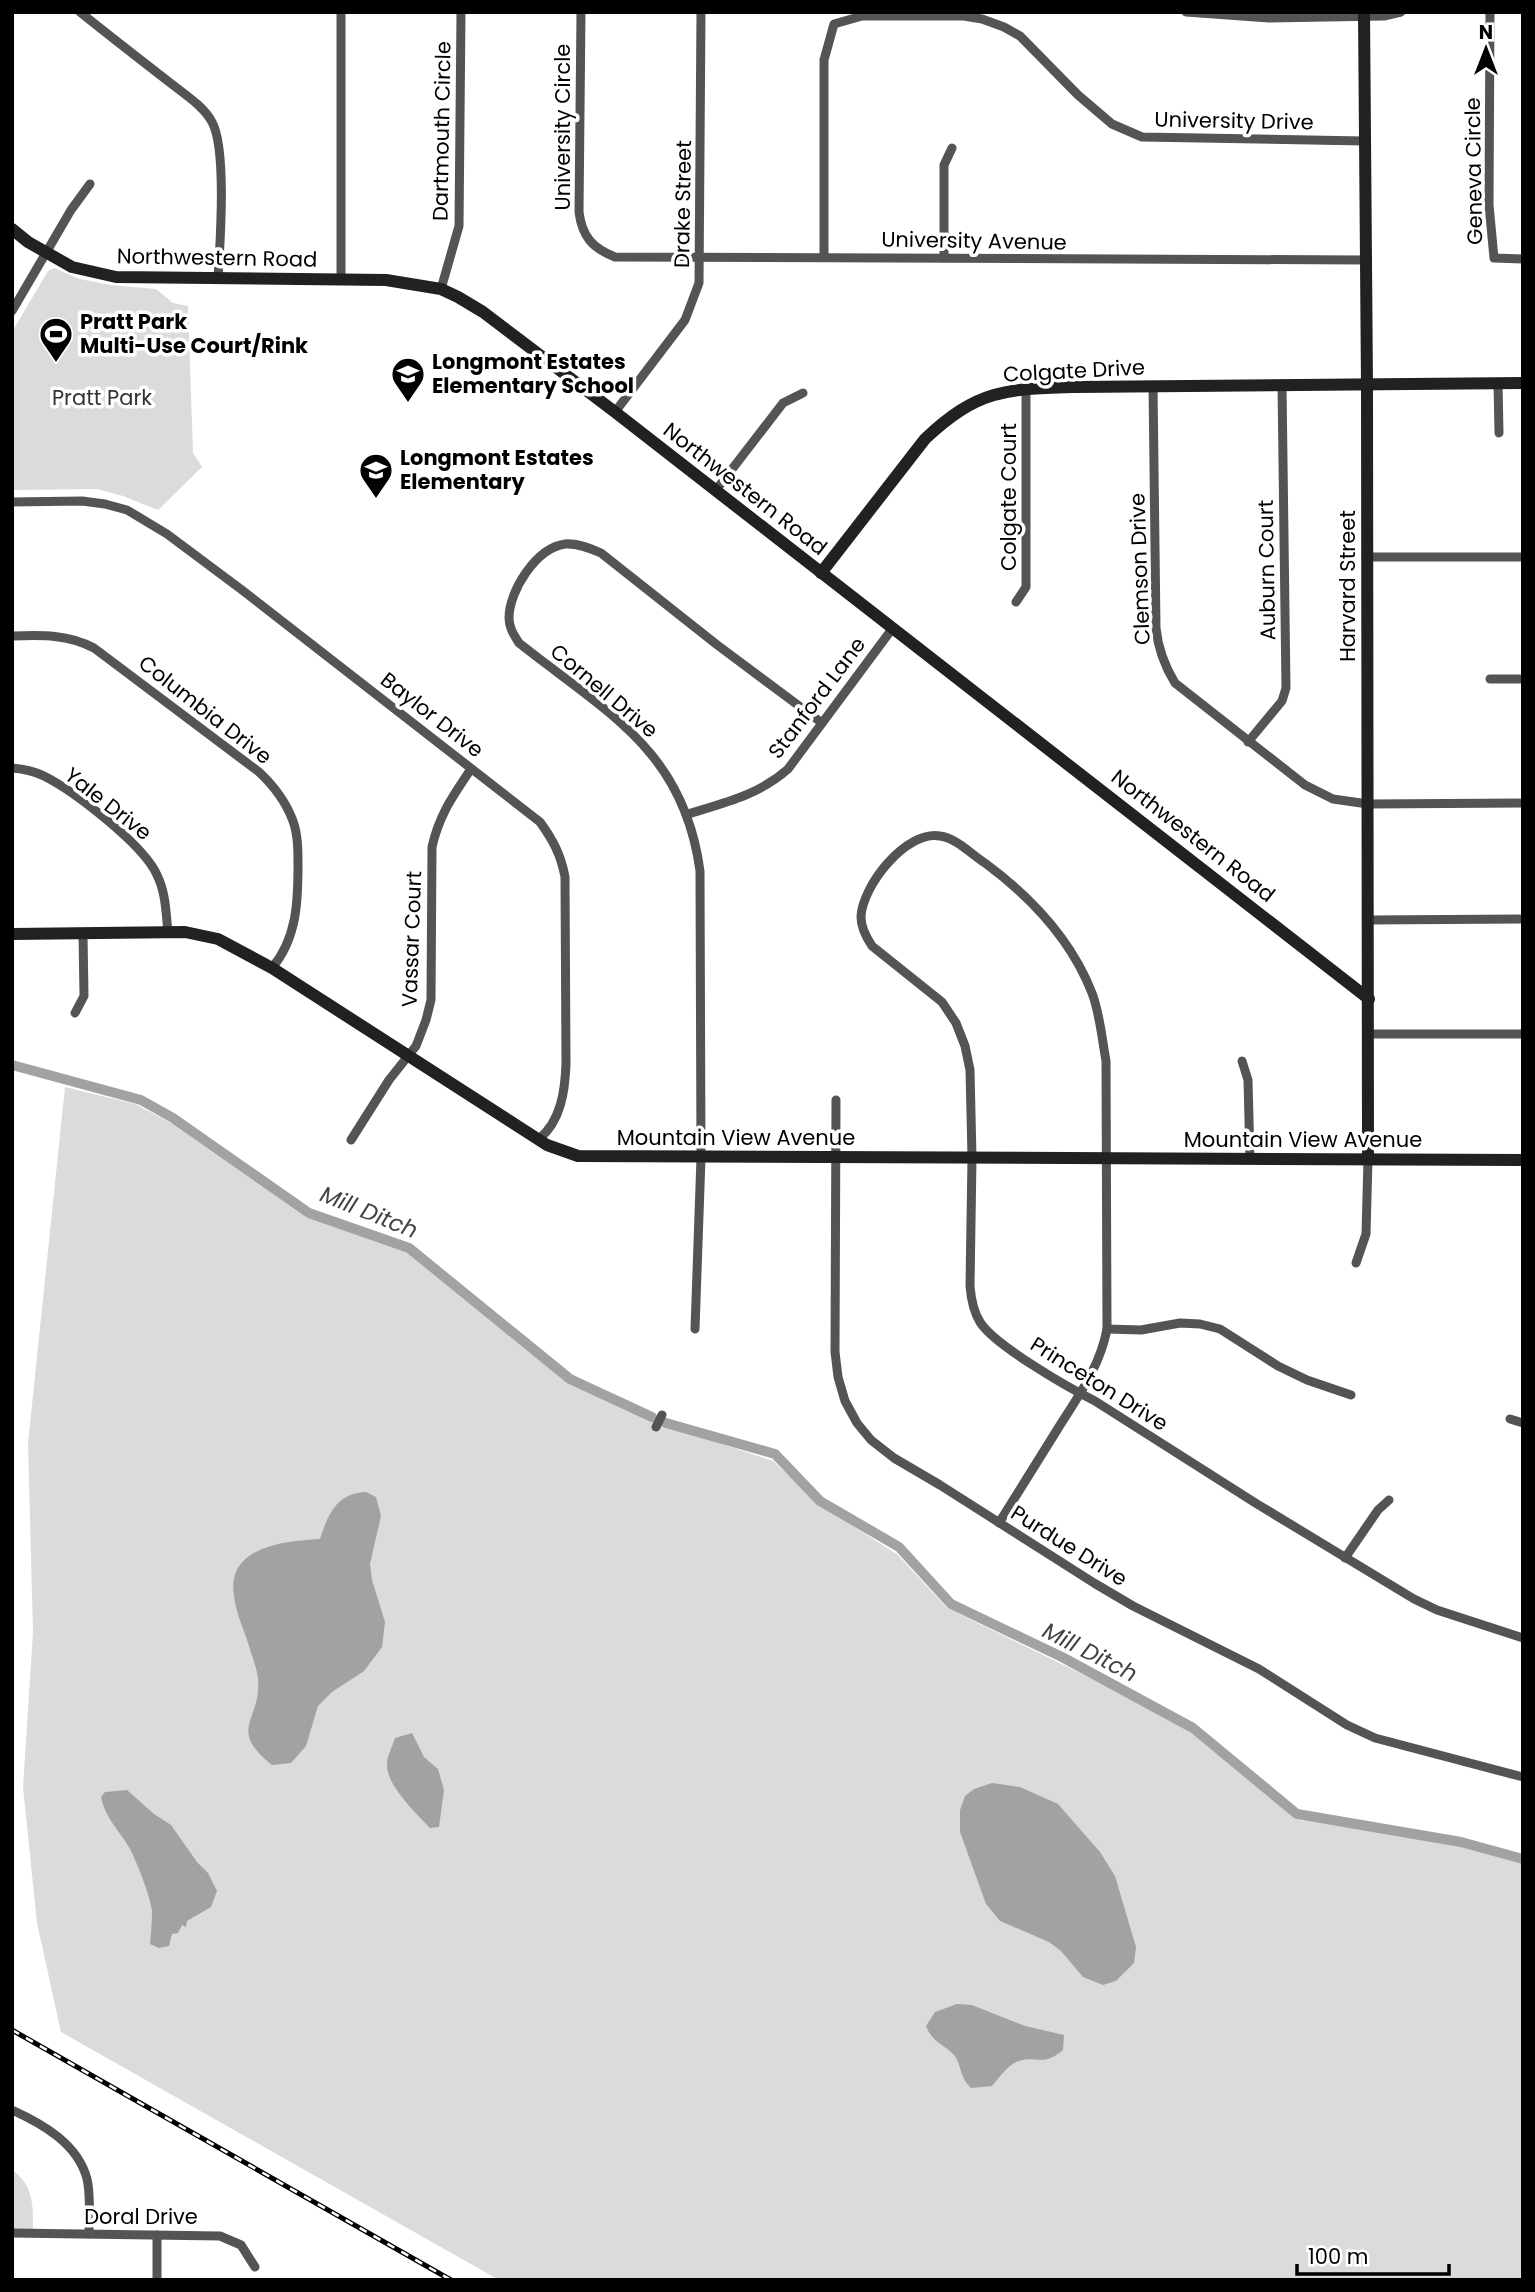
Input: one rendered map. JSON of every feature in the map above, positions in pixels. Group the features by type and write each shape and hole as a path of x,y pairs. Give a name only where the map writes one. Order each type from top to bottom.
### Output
{"street":[{"path":"80,12 187,96 213,122 220,150 221,244 218,278"},
{"path":"341,12 341,279"},
{"name":"Dartmouth Circle","path":"441,289 459,226 461,12"},
{"name":"University Circle","path":"581,12 579,212 581,228 588,240"},
{"name":"Drake Street","path":"615,412 685,320 699,284 701,12"},
{"path":"1186,12 1269,18 1364,14 1384,16 1401,12"},
{"name":"Geneva Circle","path":"1490,12 1491,239 1494,258 1523,259"},
{"name":"Harvard Street","path":"1364,14 1368,1159"},
{"name":"University Drive","path":"824,257 824,60 834,24 862,16 964,16 1004,27 1020,36 1078,95 1112,124 1142,137 1364,141"},
{"path":"944,258 944,165 952,148"},
{"path":"12,311 45,253 90,184"},
{"name":"Northwestern Road","path":"12,229 45,253 72,267 116,277 404,282 441,289 483,312 716,490 1369,999"},
{"name":"University Avenue","path":"588,240 600,251 615,257 1364,260"},
{"path":"1498,383 1499,433"},
{"name":"Colgate Drive","path":"821,573 925,439 968,405 990,395 1027,388 1523,383"},
{"name":"Clemson Drive","path":"1153,386 1158,645 1164,664 1175,683 1313,790 1333,799 1367,804 1523,803"},
{"name":"Auburn Court","path":"1248,742 1282,701 1286,688 1282,386"},
{"name":"Colgate Court","path":"1016,602 1026,587 1027,388"},
{"path":"716,490 783,403 803,393"},
{"name":"Baylor Drive","path":"12,502 105,503 127,510 167,534 540,822 554,840 565,877 565,1075 557,1116 552,1126 539,1139"},
{"name":"Cornell Drive","path":"695,1329 701,1158 700,871 696,842 688,814 672,782 651,752 623,724 519,643 511,631 509,620 511,601 519,582 551,549 570,544 586,546 601,554 822,723"},
{"path":"1367,557 1523,557"},
{"name":"Stanford Lane","path":"688,814 755,792 773,783 788,769 892,629"},
{"name":"Columbia Drive","path":"12,636 57,635 72,638 94,648 259,772 278,792 295,829 298,901 292,931 272,968"},
{"path":"1490,679 1523,679"},
{"name":"Yale Drive","path":"12,768 44,776 79,799 147,857 164,892 168,933"},
{"name":"Vassar Court","path":"351,1140 389,1080 416,1046 426,1020 430,1000 432,848 436,827 445,807 471,769"},
{"name":"Princeton Drive","path":"999,1523 1080,1394 1097,1366 1107,1329 1106,1061 1100,1022 1092,994 1074,958 1052,925 1010,882 951,839 929,835 902,848 884,867 866,895 861,921 864,934 873,946 942,1002 956,1023 965,1046 970,1070 972,1158 970,1286 972,1304 988,1332 1080,1394 1345,1558 1437,1610 1523,1638"},
{"path":"1367,920 1523,919"},
{"name":"Mountain View Avenue","path":"12,934 196,933 218,939 272,968 555,1150 578,1156 1523,1160"},
{"path":"75,1013 84,996 83,934"},
{"path":"1369,1034 1523,1034"},
{"path":"1242,1061 1248,1080 1250,1159"},
{"name":"Purdue Drive","path":"836,1100 835,1352 845,1401 864,1431 894,1458 1133,1605 1259,1669 1347,1725 1375,1738 1523,1777"},
{"path":"1356,1263 1366,1234 1368,1159"},
{"path":"1107,1329 1141,1330 1180,1322 1220,1329 1278,1366 1307,1380 1351,1395"},
{"path":"656,1427 662,1415"},
{"path":"1510,1419 1523,1423"},
{"path":"1345,1558 1378,1510 1389,1500"},
{"path":"12,2110 55,2135 78,2159 87,2181 89,2234"},
{"name":"Doral Drive","path":"12,2234 205,2235 231,2239 244,2247 256,2267"},
{"path":"157,2235 157,2280"}],"green space":[{"name":"Pratt Park","path":"54,268 80,279 156,289 173,303 188,306 193,453 202,467 158,510 97,489 12,490 12,332 48,271"},
{"path":"65,1087 135,1104 177,1126 306,1216 407,1252 565,1380 644,1418 773,1461 822,1506 898,1555 947,1608 1131,1698 1200,1738 1299,1820 1464,1845 1523,1863 1523,2280 499,2280 61,2032 37,1923 23,1787 33,1632 28,1443"},
{"path":"12,2170 20,2176 29,2190 33,2234 12,2233"}],"shaded area":[{"path":"366,1492 376,1497 381,1516 370,1564 385,1622 382,1647 364,1671 332,1692 318,1706 306,1746 291,1763 272,1765 258,1752 248,1732 258,1693 258,1679 236,1608 234,1579 239,1566 261,1550 291,1542 320,1539 335,1506 348,1496"},
{"path":"412,1733 424,1757 438,1769 444,1790 439,1827 430,1828 417,1815 396,1790 388,1772 387,1761 395,1738"},
{"path":"992,1783 1020,1787 1058,1804 1100,1852 1115,1876 1136,1947 1134,1963 1116,1981 1103,1985 1083,1977 1061,1951 1049,1942 1000,1921 986,1904 960,1832 960,1810 965,1796 974,1789"},
{"path":"127,1790 171,1825 208,1873 217,1891 211,1907 187,1921 186,1927 182,1925 178,1933 172,1934 169,1946 159,1948 150,1944 152,1911 146,1888 130,1849 103,1805 101,1797 105,1792"},
{"path":"957,2004 972,2005 1025,2026 1064,2035 1063,2050 1044,2060 1016,2062 992,2086 971,2088 956,2058 934,2039 926,2026 935,2012"}],"waterway":[{"name":"Mill Ditch","path":"12,1065 141,1100 173,1118 309,1213 409,1248 570,1379 652,1417"},
{"name":"Mill Ditch","path":"666,1423 775,1454 820,1501 899,1547 951,1604 1062,1657 1193,1728 1297,1814 1461,1842 1523,1859"}],"railway":[{"path":"12,2030 451,2280"}],"place":[{"name":"Pratt Park Multi-Use Court/Rink","path":"56,364"},
{"name":"Longmont Estates Elementary School","path":"408,404"},
{"name":"Longmont Estates Elementary","path":"376,500"}]}
